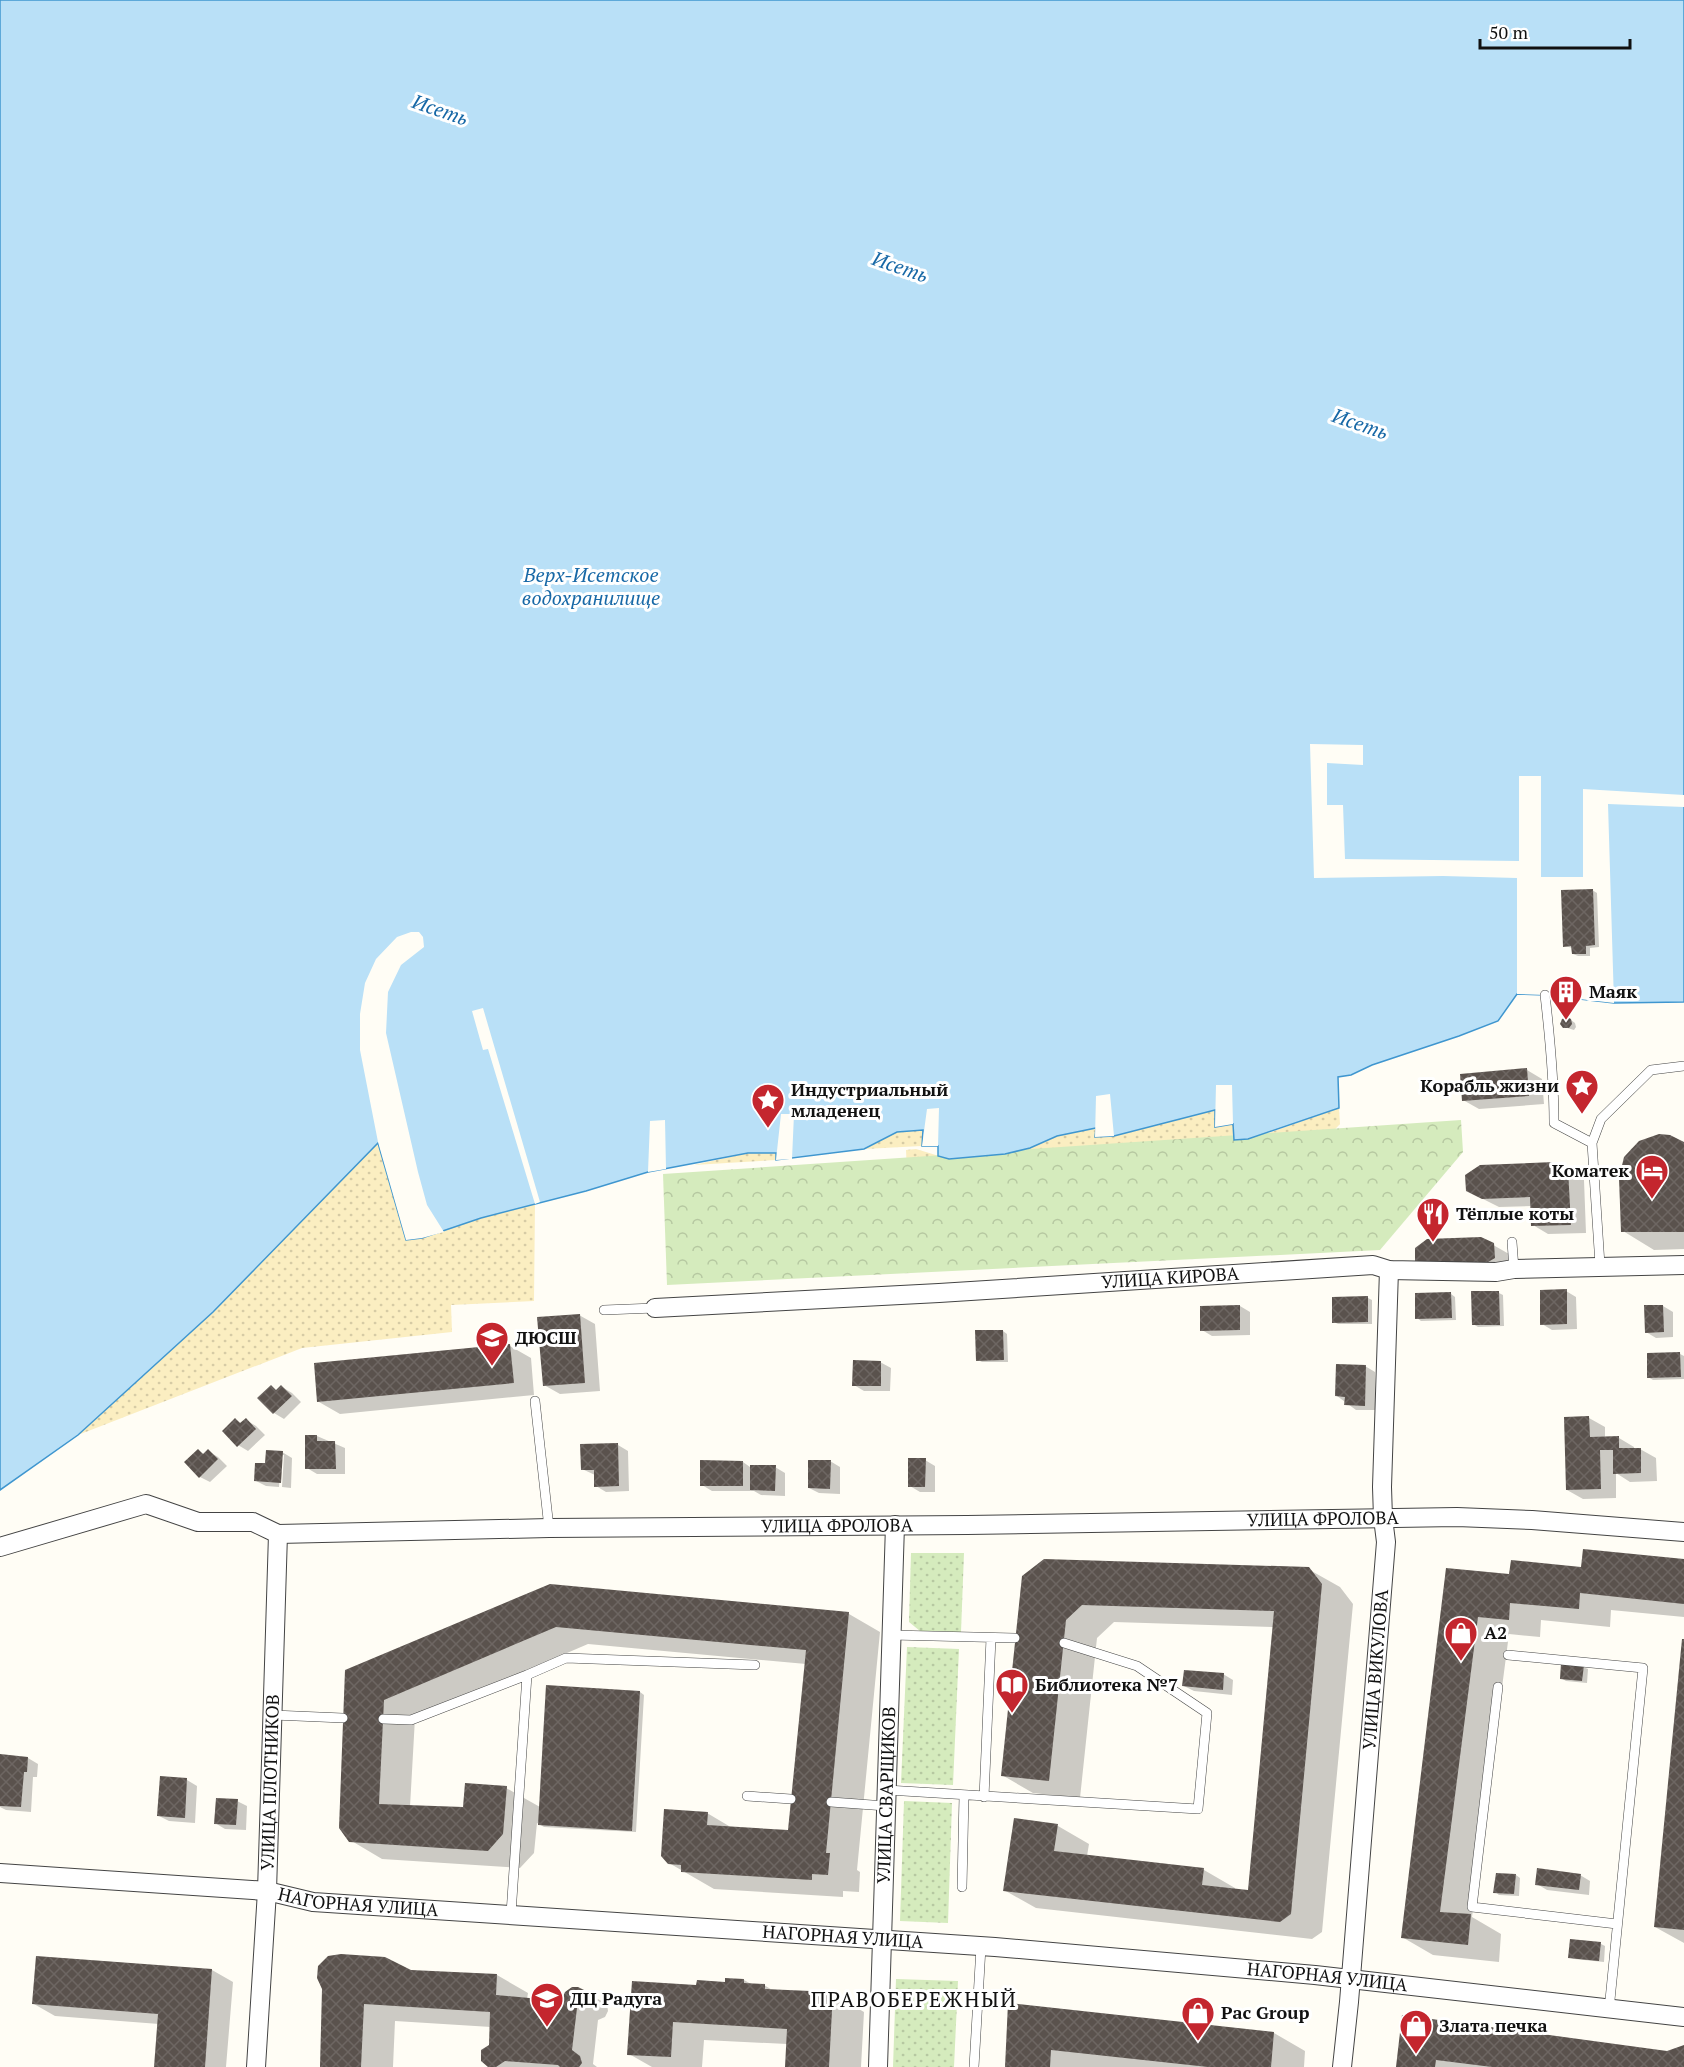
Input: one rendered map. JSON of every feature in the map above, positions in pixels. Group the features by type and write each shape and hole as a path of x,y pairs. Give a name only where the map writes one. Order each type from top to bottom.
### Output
{"street":[{"name":"УЛИЦА КИРОВА","path":"655,1308 939,1293 1373,1265 1389,1270 1496,1272 1600,1265 1684,1265"},
{"name":"УЛИЦА ВИКУЛОВА","path":"1342,2067 1386,1542 1383,1518 1389,1270"},
{"name":"УЛИЦА ФРОЛОВА","path":"0,1547 146,1504 198,1522 253,1522 278,1534 549,1528 1457,1517 1532,1520 1684,1532"},
{"name":"УЛИЦА СВАРЩИКОВ","path":"878,2067 895,1525"},
{"name":"УЛИЦА ПЛОТНИКОВ","path":"256,2067 267,1891 278,1534"},
{"name":"НАГОРНАЯ УЛИЦА","path":"0,1873 267,1891 313,1902 981,1947 1351,1978 1684,2017"}],"lane":[{"path":"1545,995 1550,1059 1554,1071 1554,1123 1592,1143"},
{"path":"1600,1265 1592,1143 1601,1119 1651,1070 1684,1066"},
{"path":"1512,1242 1514,1269"},
{"path":"604,1310 655,1308"},
{"path":"535,1401 549,1528"},
{"path":"892,1635 1015,1638"},
{"path":"984,1797 990,1638"},
{"path":"831,1802 964,1795 1198,1809 1207,1713 1137,1666 1064,1642"},
{"path":"1508,1655 1643,1668 1609,2010"},
{"path":"383,1719 411,1720 566,1658 755,1665"},
{"path":"511,1914 527,1675"},
{"path":"1498,1687 1472,1907 1617,1924"},
{"path":"273,1715 344,1718"},
{"path":"962,1887 964,1795"},
{"path":"747,1796 792,1799"},
{"path":"974,2067 981,1947"}],"green space":[{"path":"1461,1120 1463,1152 1380,1250 667,1285 663,1174"},
{"path":"911,1553 964,1553 961,1632 920,1631 909,1622"},
{"path":"907,1647 959,1649 953,1785 901,1783"},
{"path":"904,1801 952,1803 948,1923 900,1921"},
{"path":"896,1979 958,1981 954,2067 893,2067"}],"sand":[{"path":"1339,1108 1340,1124 1321,1144 907,1172 906,1150 916,1149 949,1159 1030,1148 1057,1136 1096,1128 1114,1136 1216,1110 1233,1124 1234,1140 1263,1135"},
{"path":"923,1130 922,1146 864,1149 897,1132"},
{"path":"378,1142 406,1240 422,1238 481,1218 535,1204 534,1301 451,1305 452,1332 302,1348 78,1435 213,1312"},
{"path":"748,1153 776,1153 776,1160 694,1165"}],"water":[{"name":"Верх-Исетское водохранилище","path":"0,0 1684,0 1684,1002 1614,1003 1517,994 1498,1021 1372,1065 1351,1075 1338,1077 1339,1108 1248,1139 1234,1140 1233,1124 1215,1127 1215,1110 1114,1136 1095,1137 1096,1128 1057,1136 1030,1148 1005,1154 949,1159 938,1156 938,1146 922,1146 923,1130 897,1132 864,1149 776,1160 776,1153 748,1153 648,1172 586,1191 481,1218 422,1238 406,1240 378,1143 213,1312 78,1435 0,1490"}],"pier":[{"path":"1310,744 1363,745 1363,765 1327,763 1327,805 1343,805 1345,859 1519,861 1519,776 1541,776 1541,877 1583,877 1583,789 1684,795 1684,807 1608,804 1614,1003 1517,994 1517,878 1443,876 1314,878"},
{"path":"419,932 423,937 424,947 401,965 388,992 386,1033 427,1205 444,1232 406,1240 378,1142 360,1050 360,1014 365,983 376,959 397,937"},
{"path":"483,1008 540,1202 535,1204 488,1049 483,1050 472,1011"},
{"path":"1216,1085 1232,1085 1233,1124 1215,1127"},
{"path":"1110,1094 1114,1136 1095,1137 1096,1096"},
{"path":"939,1108 938,1146 922,1146 927,1109"},
{"path":"781,1114 794,1114 792,1159 776,1160"},
{"path":"665,1120 666,1169 648,1172 650,1121"}],"building":[{"path":"1593,889 1595,945 1586,946 1586,954 1572,954 1571,946 1563,947 1561,890"},
{"name":"Маяк","path":"1567,1017 1571,1019 1572,1024 1569,1028 1563,1028 1560,1024 1562,1019"},
{"path":"1527,1068 1529,1096 1462,1101 1460,1074"},
{"name":"Коматек","path":"1659,1134 1670,1135 1684,1142 1684,1232 1621,1232 1619,1178 1624,1157 1639,1141"},
{"path":"1554,1162 1568,1169 1571,1225 1531,1226 1530,1197 1482,1199 1466,1191 1465,1175 1480,1165"},
{"path":"1481,1237 1494,1243 1495,1258 1483,1265 1427,1267 1415,1261 1415,1248 1427,1239"},
{"path":"1567,1289 1567,1324 1540,1325 1540,1290"},
{"path":"1471,1291 1499,1291 1500,1325 1472,1325"},
{"path":"1451,1292 1452,1318 1415,1319 1415,1293"},
{"path":"1368,1296 1368,1322 1332,1323 1332,1297"},
{"path":"1240,1305 1240,1330 1200,1331 1200,1306"},
{"path":"1644,1305 1663,1305 1664,1332 1645,1333"},
{"path":"580,1314 585,1383 543,1386 537,1317"},
{"path":"975,1330 1003,1330 1004,1360 976,1361"},
{"path":"510,1344 514,1383 317,1402 314,1363"},
{"path":"1680,1352 1681,1377 1647,1378 1647,1353"},
{"path":"853,1360 881,1361 881,1386 852,1386"},
{"path":"1336,1364 1366,1365 1365,1406 1344,1405 1345,1397 1335,1396"},
{"path":"271,1385 276,1390 281,1385 292,1396 273,1414 257,1398"},
{"path":"1589,1416 1590,1437 1619,1436 1619,1448 1641,1448 1641,1473 1613,1474 1613,1450 1600,1450 1601,1489 1566,1490 1564,1417"},
{"path":"235,1418 240,1423 246,1418 256,1429 237,1447 222,1431"},
{"path":"305,1435 317,1435 317,1441 335,1441 336,1469 305,1469"},
{"path":"618,1443 619,1486 594,1487 594,1470 581,1470 580,1444"},
{"path":"198,1449 203,1454 208,1449 218,1459 199,1478 184,1462"},
{"path":"266,1450 283,1451 281,1483 254,1481 255,1463 265,1463"},
{"path":"908,1458 926,1458 925,1487 908,1487"},
{"path":"700,1460 743,1461 743,1486 700,1486"},
{"path":"808,1460 831,1460 830,1489 808,1488"},
{"path":"750,1465 776,1465 775,1491 750,1490"},
{"path":"1583,1549 1684,1559 1684,1604 1580,1593 1579,1609 1510,1603 1509,1620 1478,1617 1440,1912 1471,1914 1468,1945 1401,1938 1446,1568 1509,1574 1511,1560 1581,1567"},
{"path":"1044,1559 1309,1567 1322,1584 1291,1914 1280,1922 1003,1891 1014,1818 1058,1824 1054,1851 1204,1868 1202,1885 1248,1890 1274,1611 1082,1605 1066,1620 1049,1781 1001,1776 1022,1576"},
{"path":"550,1584 849,1612 826,1853 830,1853 828,1875 812,1874 812,1880 681,1872 681,1865 668,1864 661,1856 664,1809 708,1812 707,1825 788,1830 806,1650 556,1627 384,1700 379,1804 463,1807 465,1783 507,1786 503,1834 488,1851 349,1842 339,1828 345,1670"},
{"path":"1682,1639 1684,1639 1684,1930 1654,1927"},
{"path":"1561,1663 1584,1665 1582,1681 1560,1679"},
{"path":"1184,1670 1224,1673 1223,1690 1182,1686"},
{"path":"546,1685 640,1691 632,1831 538,1825"},
{"path":"0,1754 28,1757 27,1772 24,1772 21,1807 0,1806"},
{"path":"160,1776 187,1778 185,1818 157,1816"},
{"path":"216,1798 238,1799 236,1825 214,1824"},
{"path":"1537,1868 1581,1874 1579,1890 1535,1885"},
{"path":"1496,1873 1516,1874 1514,1894 1493,1893"},
{"path":"1570,1939 1601,1942 1599,1961 1568,1958"},
{"path":"341,1954 385,1957 411,1970 497,1974 496,1995 561,2001 565,1992 572,1987 578,1987 586,1991 587,1998 584,2005 577,2008 572,2050 580,2056 582,2063 579,2067 560,2067 505,2061 496,2067 488,2067 481,2061 481,2050 489,2045 490,2012 364,2004 361,2067 320,2067 322,1989 317,1978 318,1966 328,1956"},
{"path":"36,1956 212,1969 205,2067 154,2067 158,2014 32,2004"},
{"path":"725,1978 744,1979 744,1983 765,1984 765,1989 833,1992 829,2067 785,2067 787,2029 673,2022 671,2057 627,2055 632,1981 696,1985 697,1980 725,1982"},
{"path":"1008,2003 1274,2032 1271,2067 1208,2067 1051,2050 1050,2067 1005,2067"},
{"path":"1402,2015 1667,2051 1684,2045 1684,2067 1492,2067 1436,2060 1435,2067 1396,2067"}],"place":[{"name":"Маяк","path":"1566,1021"},
{"name":"Корабль жизни","path":"1582,1115"},
{"name":"Индустриальный младенец","path":"768,1129"},
{"name":"Коматек","path":"1652,1200"},
{"name":"Тёплые коты","path":"1433,1243"},
{"name":"ДЮСШ","path":"492,1367"},
{"name":"А2","path":"1461,1662"},
{"name":"Библиотека №7","path":"1012,1714"},
{"name":"ДЦ Радуга","path":"547,2028"},
{"name":"Pac Group","path":"1198,2042"},
{"name":"Злата печка","path":"1416,2055"}],"district":[{"name":"ПРАВОБЕРЕЖНЫЙ","path":"914,2000"}],"water label":[{"name":"Исеть","path":"440,110"},
{"name":"Исеть","path":"900,267"},
{"name":"Исеть","path":"1360,424"}]}
